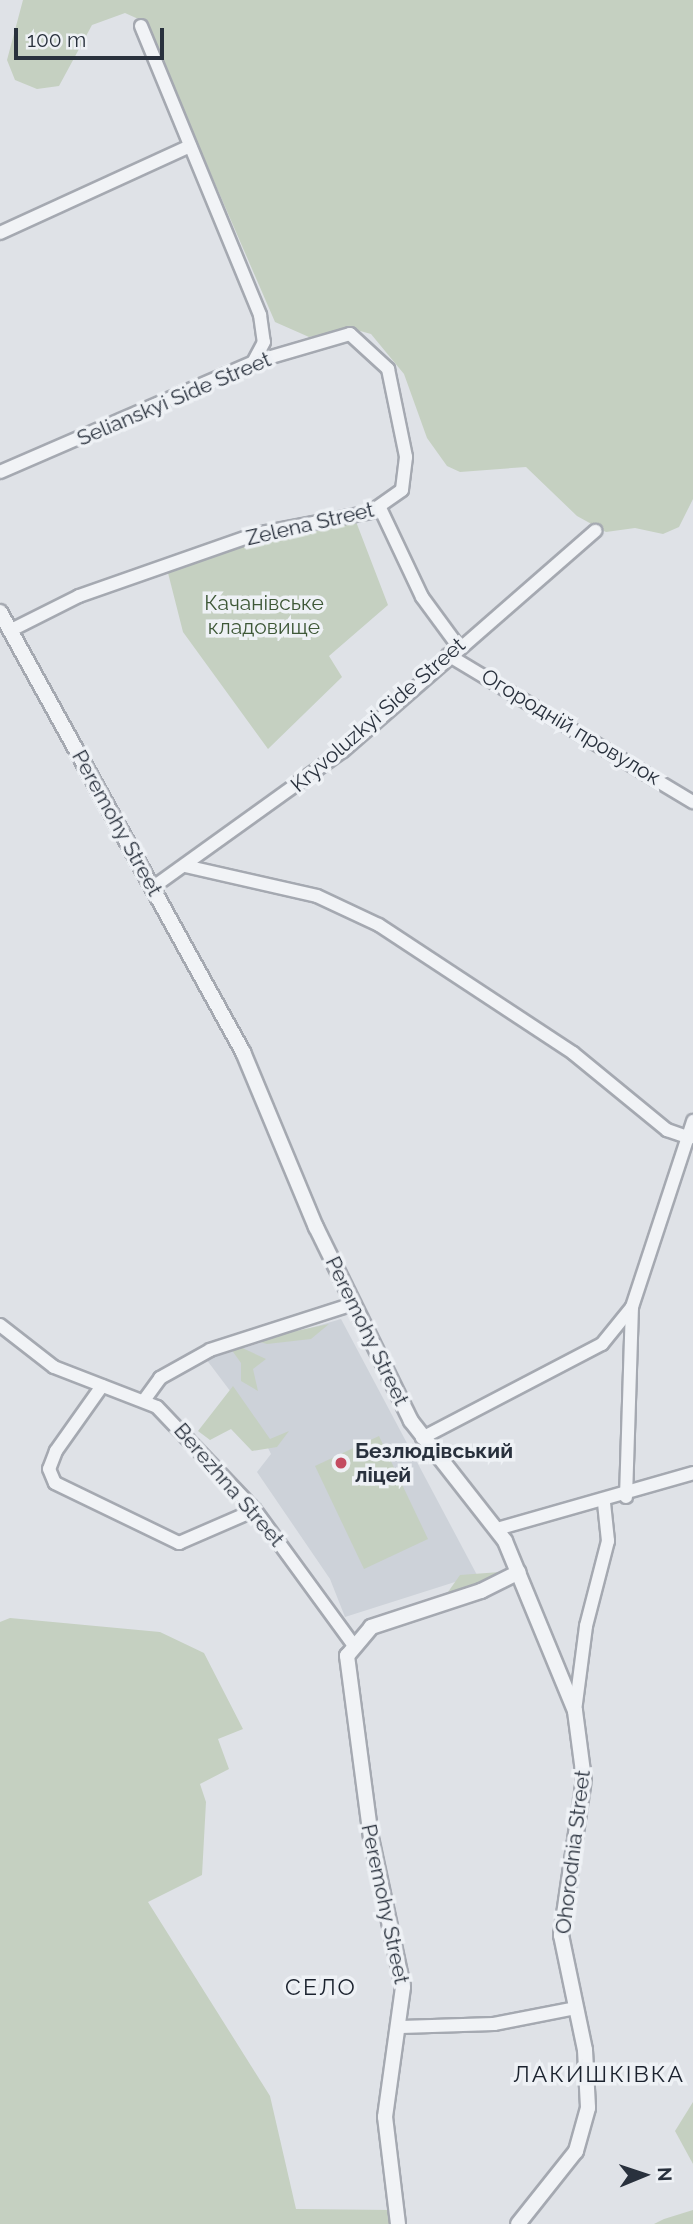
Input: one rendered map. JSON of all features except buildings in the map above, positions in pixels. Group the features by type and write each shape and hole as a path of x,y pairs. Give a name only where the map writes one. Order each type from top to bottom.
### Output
{"street":[{"path":"141,26 260,315 264,342 254,362"},
{"path":"0,233 190,146"},
{"name":"Selianskyi Side Street","path":"0,472 254,362 350,334"},
{"name":"Zelena Street","path":"10,630 72,598 256,534 380,508 405,486 405,449 388,369 350,334"},
{"path":"380,508 415,584 458,646"},
{"name":"Kryvoluzkyi Side Street","path":"152,888 343,751 458,646 595,531"},
{"name":"Peremohy Street","path":"0,612 247,1059 353,1304 422,1438 497,1529 519,1572 575,1711"},
{"name":"Огородній провулок","path":"448,655 693,802"},
{"path":"185,866 317,896 379,925 573,1052 690,1147"},
{"path":"626,1497 632,1307 690,1147 693,1121"},
{"path":"145,1399 160,1378 210,1350 353,1304"},
{"path":"422,1438 602,1344 632,1307"},
{"name":"Berezhna Street","path":"0,1325 43,1361 102,1386 145,1399 255,1510 352,1643"},
{"path":"102,1386 56,1451 49,1469 55,1483 179,1543 255,1510"},
{"path":"497,1529 626,1497 693,1473"},
{"name":"Ohorodnia Street","path":"518,2224 584,2132 589,2081 561,1925 584,1779 575,1711 586,1626 608,1541 604,1502"},
{"path":"352,1643 375,1625 481,1591 519,1572"},
{"name":"Peremohy Street","path":"352,1643 347,1685 403,1987 401,2027 385,2125 398,2224"},
{"path":"401,2027 494,2024 576,2008"}],"shaded area":[{"name":"Безлюдівський ліцей","path":"341,1319 477,1575 345,1617 330,1579 257,1472 271,1454 258,1428 206,1359"}],"green space":[{"path":"23,0 693,0 693,499 679,527 663,534 635,528 606,532 577,516 526,467 460,472 447,466 427,438 404,374 371,334 353,329 309,337 275,322 145,22 125,13 92,25 59,86 37,89 15,80 7,60"},
{"name":"Качанівське кладовище","path":"355,519 388,605 329,656 342,677 268,749 183,632 167,569 264,535"},
{"path":"329,1324 311,1339 267,1344 253,1340"},
{"path":"238,1346 266,1359 253,1369 258,1391 241,1381 241,1363 231,1349"},
{"path":"233,1386 270,1439 289,1431 277,1447 252,1451 231,1429 210,1440 198,1431"},
{"path":"379,1436 428,1539 364,1569 315,1466"},
{"path":"500,1572 484,1584 448,1592 460,1575"},
{"path":"10,1618 160,1632 204,1653 243,1729 218,1739 229,1769 200,1784 206,1802 202,1875 148,1902 270,2096 296,2209 392,2210 394,2224 0,2224 0,1622"},
{"path":"693,2102 693,2164 675,2131"},
{"path":"693,2210 693,2224 654,2224 664,2219"}],"place":[{"name":"Безлюдівський ліцей","path":"341,1463"}],"district":[{"name":"СЕЛО","path":"321,1987"},
{"name":"ЛАКИШКІВКА","path":"599,2074"}]}
